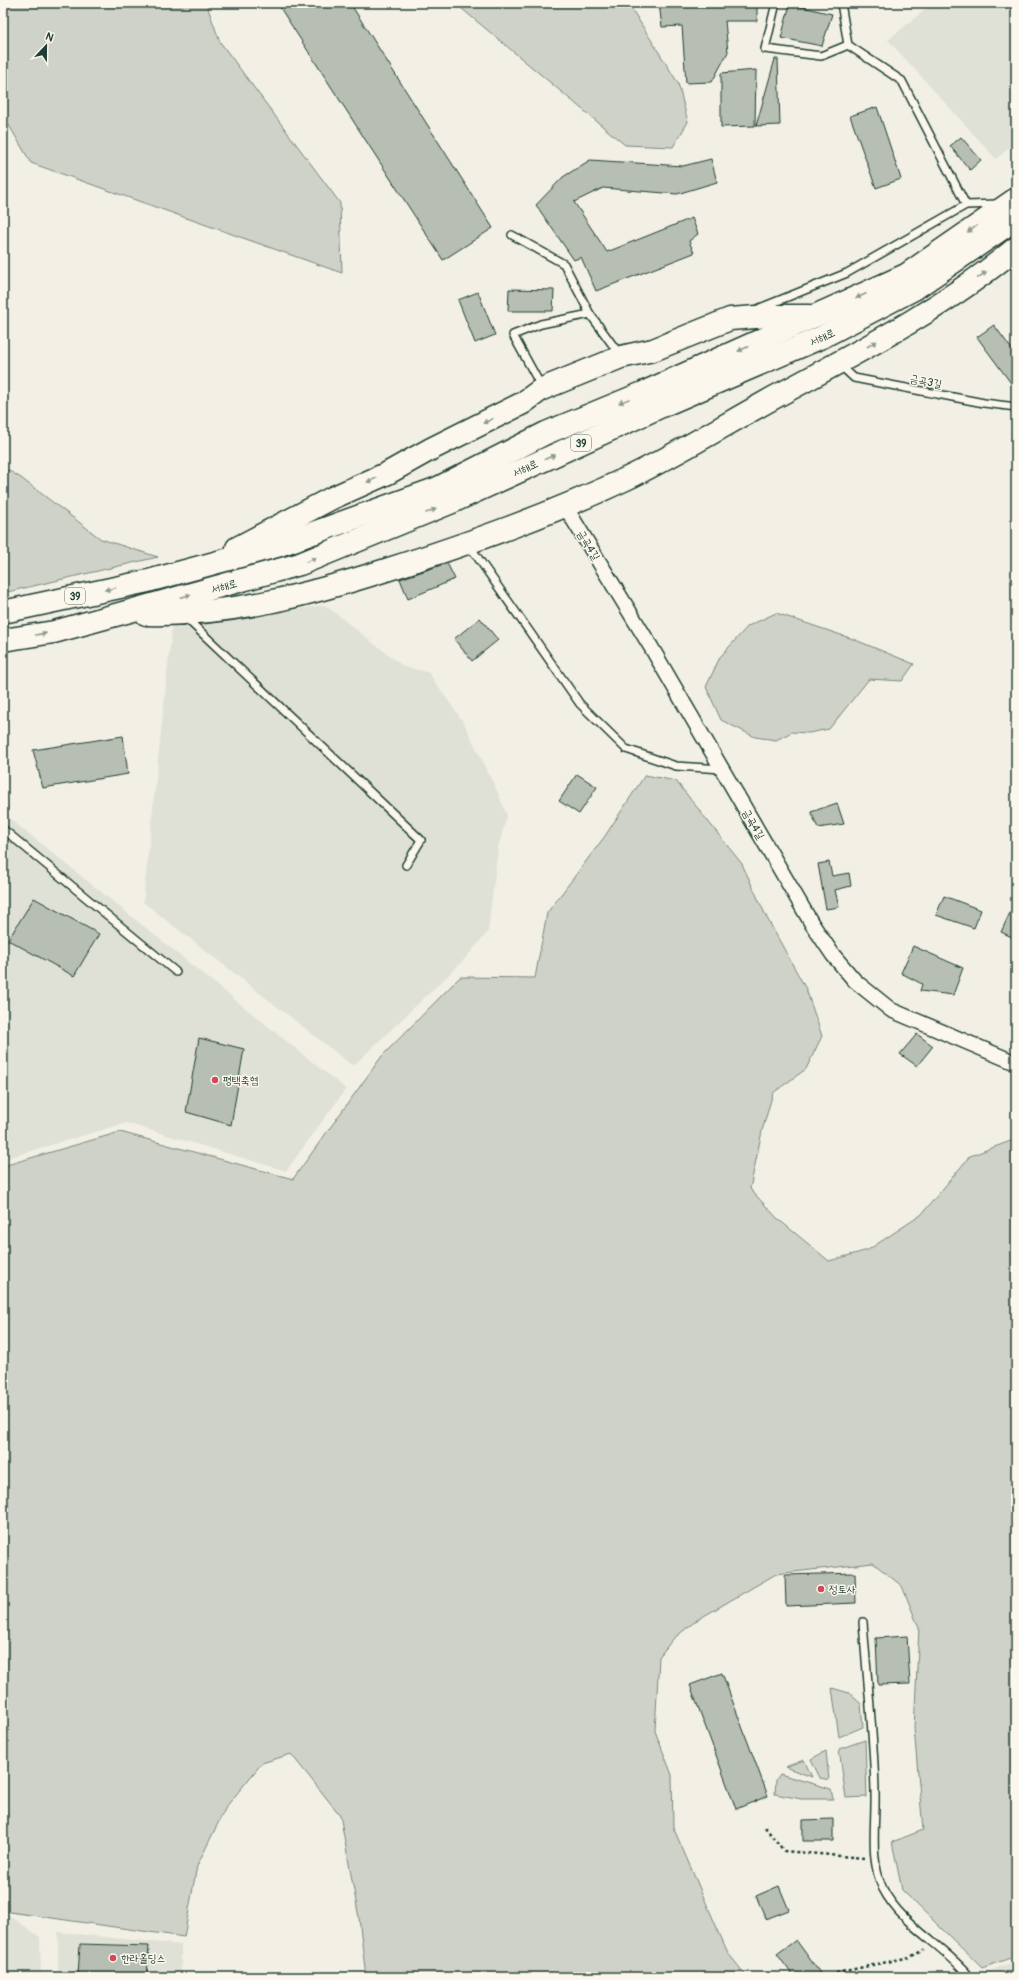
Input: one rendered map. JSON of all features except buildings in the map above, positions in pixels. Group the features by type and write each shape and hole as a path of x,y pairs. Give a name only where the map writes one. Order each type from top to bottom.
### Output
{"main road":[{"name":"서해로","path":"3,612 148,581 277,546 438,488 546,434 643,393 906,275 1014,207"},
{"name":"서해로","path":"3,640 54,632 300,564 452,502 664,405 822,337 914,289 1014,207"},
{"path":"121,613 182,615 240,608 330,588 468,544 565,506 634,475 838,363 938,306 1016,248"},
{"path":"206,565 332,498 388,473 431,448 523,403 542,389 621,357 653,350 730,319 769,316 815,316"}],"street":[{"name":"금곡4길","path":"565,506 812,924 833,955 855,981 891,1010 1016,1063"}],"lane":[{"path":"776,3 765,49 821,56 848,45"},
{"path":"842,3 848,45 902,82 966,204"},
{"path":"730,319 847,273 966,204 1014,207"},
{"path":"512,235 564,264 590,314 621,357"},
{"path":"542,389 513,335 541,324 590,314"},
{"name":"금곡3길","path":"838,363 854,378 984,404 1016,407"},
{"path":"468,544 580,704 626,749 676,766 722,770"},
{"path":"182,615 421,840 406,865"},
{"path":"3,829 176,972"},
{"path":"863,1622 876,1792 875,1859 883,1888 899,1913 960,1965 970,1977"}],"path":[{"path":"765,1826 784,1851 875,1859"},
{"path":"836,1973 910,1957 935,1944"}],"shaded area":[{"path":"3,3 206,3 220,42 340,203 342,273 31,163 3,115"},
{"path":"455,3 628,3 678,83 688,122 673,147 625,145"},
{"path":"933,3 1016,3 1016,142 996,159 888,40"},
{"path":"3,467 21,478 101,539 158,557 3,593"},
{"path":"325,605 404,667 428,672 464,723 499,795 507,816 498,848 488,932 463,961 353,1066 143,902 172,627"},
{"path":"776,613 853,639 914,664 902,681 869,679 829,729 809,733 792,732 776,740 755,737 721,720 706,687 720,657 748,626"},
{"path":"645,775 676,781 742,864 767,918 806,989 822,1036 806,1069 773,1093 762,1131 750,1189 778,1219 829,1261 868,1250 921,1215 970,1156 1016,1139 1016,1956 982,1968 902,1890 892,1842 923,1830 914,1728 919,1628 902,1586 873,1563 776,1574 697,1620 673,1639 659,1657 655,1731 672,1775 673,1827 728,1953 747,1977 366,1977 359,1918 340,1815 291,1754 262,1763 226,1807 197,1866 184,1937 3,1911 3,1166 120,1132 293,1179 382,1056 460,977 535,978 547,913 605,836"},
{"path":"3,813 346,1089 286,1171 126,1123 3,1159"},
{"path":"832,1688 849,1693 861,1704 863,1727 839,1737"},
{"path":"865,1740 867,1797 846,1798 839,1749"},
{"path":"826,1751 829,1780 820,1778 811,1759"},
{"path":"804,1760 812,1777 785,1767"},
{"path":"780,1774 831,1789 833,1799 801,1799 775,1794 776,1780"},
{"path":"3,1911 40,1937 41,1977 3,1977"},
{"name":"한라홀딩스","path":"58,1932 181,1945 181,1977 58,1977"},
{"path":"1016,1961 1016,1977 989,1977 986,1972"}],"place":[{"name":"평택축협","path":"215,1080"},
{"name":"정토사","path":"821,1589"},
{"name":"한라홀딩스","path":"113,1958"}]}
